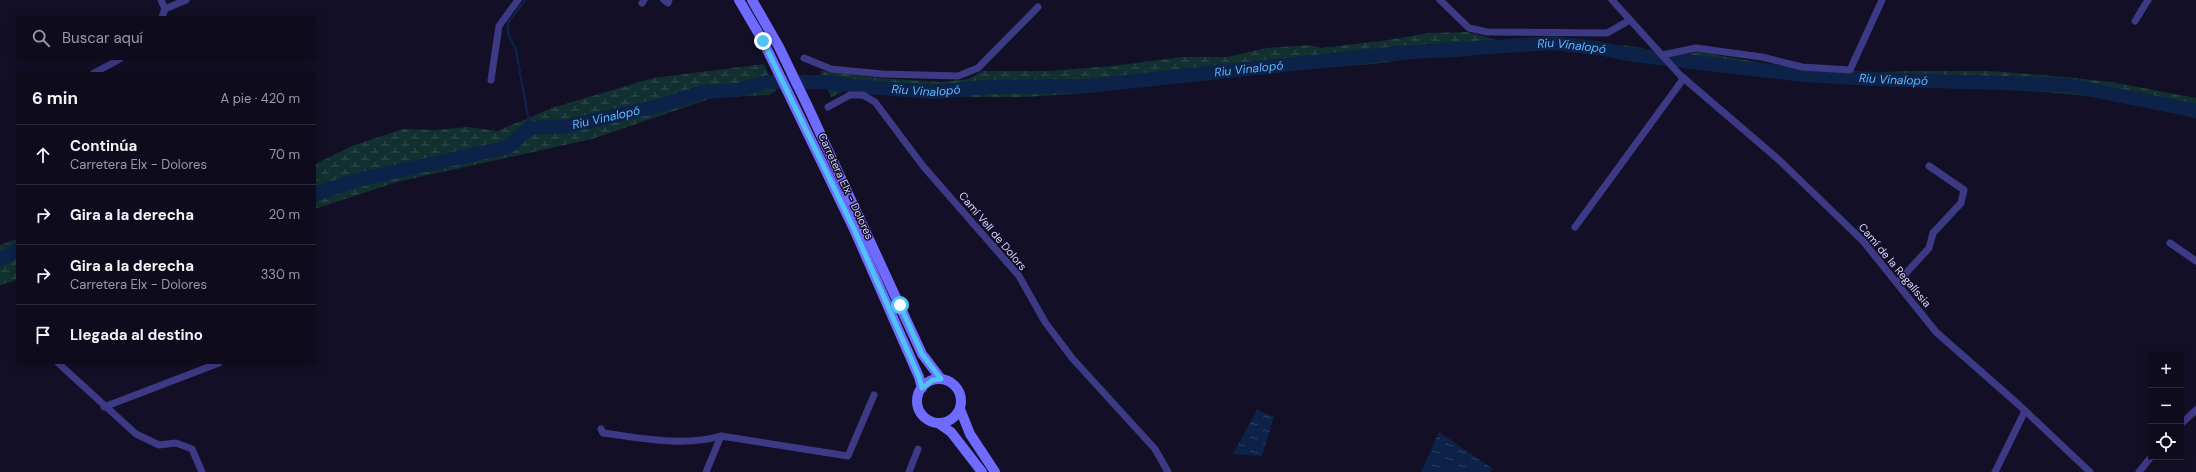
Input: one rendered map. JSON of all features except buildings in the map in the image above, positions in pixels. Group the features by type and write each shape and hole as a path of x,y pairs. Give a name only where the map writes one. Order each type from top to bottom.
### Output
{"main road":[{"name":"Carretera Elx - Dolores","path":"739,0 769,53 854,229 919,377 922,388"},
{"name":"Carretera Elx - Dolores","path":"752,0 780,47 883,266 922,354 941,379"},
{"path":"938,423 946,422 954,418 960,409 961,404 959,391 949,381 941,379 933,380 922,388 918,401 920,413 924,418 938,423 951,432 982,472"},
{"path":"960,409 970,434 995,472"}],"street":[{"path":"161,0 164,9 162,16"},
{"path":"164,9 186,0"},
{"path":"491,80 499,26 518,0"},
{"path":"664,0 668,3 669,0"},
{"path":"1440,0 1469,28 1487,32 1607,33 1630,20"},
{"name":"Camí de la Regalíssia","path":"1612,0 1682,76 1778,158 1863,241 1936,332 2025,411 2090,472"},
{"path":"1660,53 1696,48 1762,57 1802,67 1850,70 1882,0"},
{"path":"2135,21 2148,0"},
{"path":"804,58 831,69 882,74 958,76 978,68 1038,7"},
{"path":"96,72 118,60"},
{"path":"1575,227 1682,76"},
{"name":"Camí Vell de Dolors","path":"828,107 850,95 863,95 875,102 923,166 1019,276 1028,295 1045,322 1072,358 1155,449 1168,472"},
{"path":"1897,283 1929,248 1933,233 1961,204 1964,190 1928,166"},
{"path":"2170,243 2196,261"},
{"path":"59,364 104,407 136,434 159,446 176,443 192,449 202,472"},
{"path":"104,407 216,364"},
{"path":"601,429 603,433 663,441 710,439 721,436 848,456 874,395"},
{"path":"2184,421 2196,410"},
{"path":"1995,472 2025,411"},
{"path":"706,472 721,436"},
{"path":"909,472 918,449"},
{"path":"2139,472 2149,460"}],"green space":[{"path":"1468,32 1499,41 1520,38 1559,39 1638,47 1645,49 1655,62 1557,49 1520,50 1456,57 1415,58 1374,64 1263,72 1087,93 1025,97 917,95 847,90 831,97 820,71 878,78 940,82 969,79 982,71 1048,71 1112,66 1182,57 1227,57 1266,48 1309,45 1322,48 1430,33"},
{"path":"1699,52 1775,65 1851,74 1903,71 1991,71 2111,82 2196,98 2196,118 2122,102 2047,92 1838,83 1781,79 1687,66 1675,57"},
{"path":"764,64 776,91 769,95 715,97 592,139 397,182 316,209 316,164 352,146 403,129 434,130 468,127 497,131 552,108 653,78"},
{"path":"16,239 16,280 0,285 0,245"}],"water":[{"path":"1257,410 1274,417 1262,456 1233,454"},
{"path":"1439,432 1493,469 1490,472 1421,472"}],"waterway":[{"path":"525,0 508,23 508,34 516,50 530,128"},
{"name":"Riu Vinalopó","path":"316,194 357,180 508,147 530,128 568,126 663,105 703,92 738,90 768,82 826,82 851,86 933,92 987,87 1088,86 1398,53 1553,43 1597,48 1633,55 1802,75 1894,80 2067,85 2196,111"},
{"name":"Riu Vinalopó","path":"0,259 16,251"}],"route":[{"path":"763,41 854,229 919,377 922,388 925,384 933,380 941,379 922,354 900,305"}]}
